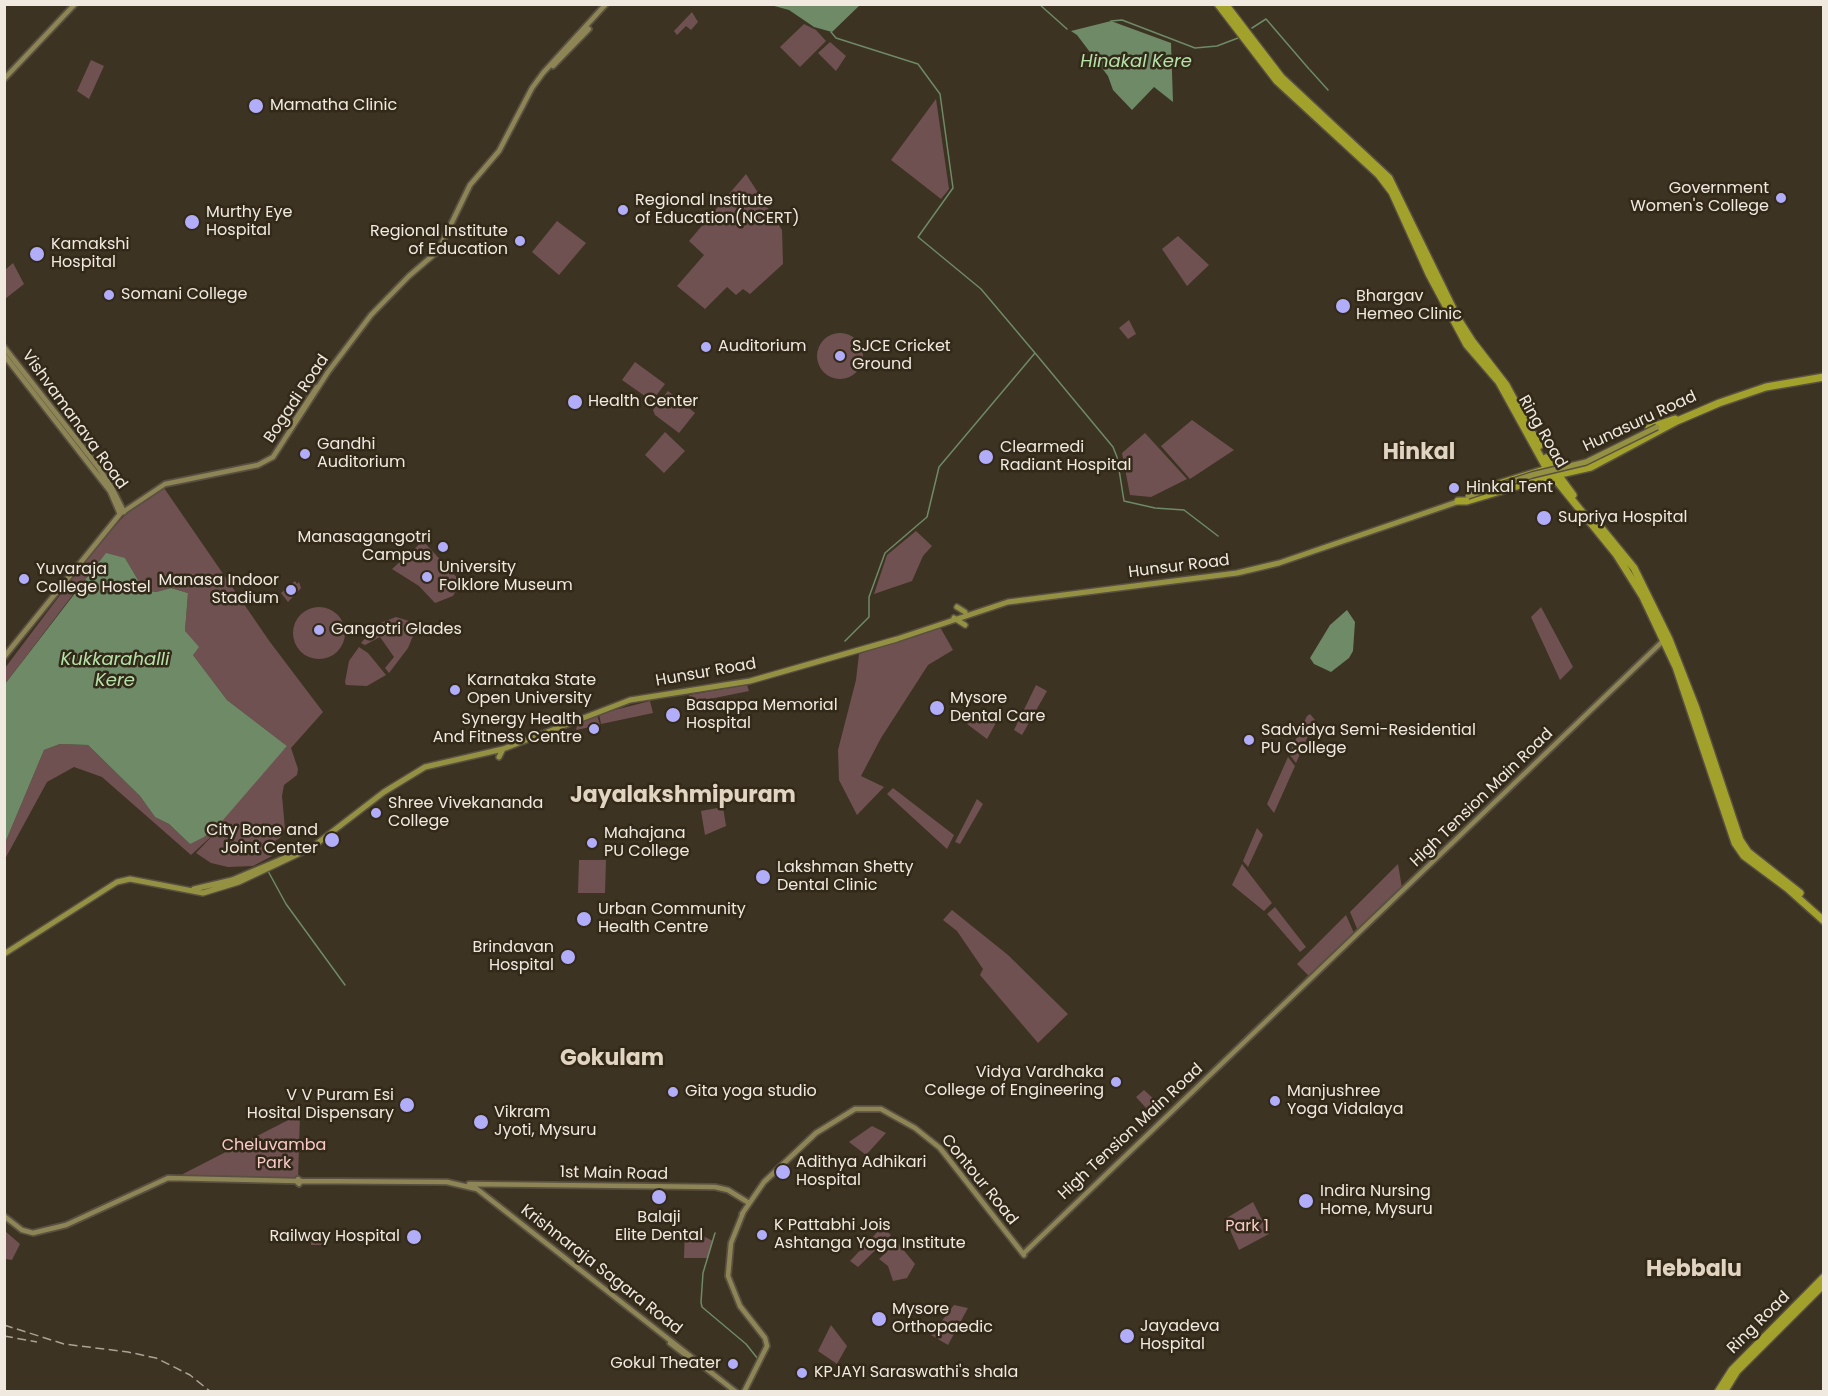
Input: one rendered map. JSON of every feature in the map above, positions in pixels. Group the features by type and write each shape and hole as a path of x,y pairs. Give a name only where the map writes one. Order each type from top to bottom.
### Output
{"highway":[{"name":"Ring Road","path":"1218,4 1277,81 1379,176 1392,192 1429,274 1467,345 1499,382 1551,470 1634,568 1696,708 1740,840 1748,852 1790,884 1824,915"},
{"name":"Ring Road","path":"1225,4 1281,77 1389,178 1458,319 1472,342 1506,385 1551,470"},
{"path":"1463,499 1551,470 1591,467 1675,421 1719,402 1766,387 1824,376"},
{"path":"1463,499 1562,465 1585,460 1661,423 1675,421"},
{"name":"Ring Road","path":"1667,639 1735,843 1744,856 1787,888 1824,921"},
{"name":"Ring Road","path":"1718,1392 1732,1370 1824,1277"},
{"name":"Ring Road","path":"1724,1392 1737,1371 1824,1284"}],"main road":[{"path":"4,79 75,4"},
{"name":"Bogadi Road","path":"299,416 328,372 371,315 409,276 438,251 470,185 499,151 523,104 542,76 608,4"},
{"name":"Bogadi Road","path":"299,416 334,359 375,307 414,267 438,248 447,232"},
{"name":"Vishvamanava Road","path":"4,347 98,467 121,512"},
{"name":"Vishvamanava Road","path":"4,355 110,491 121,512"},
{"path":"4,657 121,512 164,482 257,462 269,457 299,416"},
{"name":"Hunasuru Road","path":"966,614 1008,600 1247,568 1282,560 1463,499 1581,467 1675,421"},
{"path":"956,607 966,614 967,624 953,617 956,607"},
{"name":"Hunsur Road","path":"4,952 120,878 131,876 200,889 267,868 329,836 384,792 425,767 497,752 630,700 750,681 897,639 966,614"},
{"name":"High Tension Main Road","path":"1024,1255 1076,1200 1667,639"},
{"path":"1024,1255 1259,1032 1268,1020"},
{"name":"Contour Road","path":"744,1392 767,1346 765,1338 740,1306 728,1276 731,1243 742,1214 754,1195 781,1165 841,1115 863,1107 881,1109 915,1128 940,1148 1024,1255"},
{"name":"Krishnaraja Sagara Road","path":"4,1215 22,1230 33,1233 46,1231 76,1220 168,1178 464,1184 486,1195 734,1392"},
{"name":"Krishnaraja Sagara Road","path":"445,1183 477,1192 734,1392"},
{"name":"1st Main Road","path":"464,1184 715,1188 728,1190 748,1204"}],"green space":[{"path":"692,12 698,22 691,30 686,26 677,35 674,31"},
{"path":"804,24 816,30 826,41 800,67 780,47"},
{"path":"830,42 846,56 836,71 818,53"},
{"path":"91,60 104,66 89,99 77,91"},
{"path":"936,99 949,189 941,199 891,160"},
{"path":"746,174 782,230 783,264 750,294 743,289 736,295 727,287 705,309 677,286 704,255 689,241"},
{"path":"557,221 586,243 559,275 532,252"},
{"path":"1178,236 1209,265 1187,286 1162,249"},
{"path":"13,263 24,284 5,299 5,270"},
{"path":"1129,320 1136,334 1128,339 1119,328"},
{"name":"SJCE Cricket Ground","path":"840,333 856,340 863,356 856,372 840,379 824,372 817,356 824,340"},
{"path":"635,362 665,384 652,401 622,380"},
{"path":"668,391 695,413 679,433 655,415 653,410"},
{"path":"1192,420 1234,450 1190,479 1161,446"},
{"path":"665,432 685,451 664,473 645,455"},
{"path":"1145,433 1187,479 1151,497 1130,495 1122,453"},
{"path":"164,488 270,642 323,712 291,748 298,769 297,775 284,785 282,796 285,829 281,837 266,847 272,856 253,866 228,867 211,863 196,853 216,832 191,855 102,777 74,767 47,782 5,859 5,843 44,750 60,744 88,745 140,796 155,817 169,824 190,844 287,746 227,700 193,655 185,631 188,593 171,588 156,592 144,590 125,558 78,588 5,684 5,668 100,542 127,513"},
{"path":"916,531 932,546 923,556 912,581 874,594 887,555"},
{"path":"423,541 461,582 453,596 435,603 419,586 392,569"},
{"name":"Manasa Indoor Stadium","path":"295,581 297,584 299,582 301,588 288,602 281,593"},
{"name":"Gangotri Glades","path":"314,607 324,607 334,611 341,618 345,633 341,648 334,655 324,659 314,659 304,655 297,648 293,638 293,628 297,618 304,611"},
{"path":"1541,607 1573,667 1560,680 1531,617"},
{"path":"396,617 409,621 413,636 408,648 389,673 385,668 394,657 380,637 365,645 361,643 378,624"},
{"path":"940,627 953,650 928,665 881,738 861,776 884,787 857,815 839,780 838,750 856,680 859,654"},
{"path":"359,647 368,653 386,675 367,686 346,685 349,661"},
{"path":"747,685 749,691 690,703 689,695"},
{"path":"1036,685 1047,691 1022,735 1014,730"},
{"path":"650,701 653,713 601,724 599,714"},
{"path":"977,712 997,721 987,739 967,724"},
{"path":"1310,714 1315,720 1296,763 1289,754"},
{"path":"597,715 600,725 576,730 578,722"},
{"path":"1288,757 1295,766 1274,813 1267,804"},
{"path":"893,788 954,835 947,849 887,794"},
{"path":"977,799 983,804 960,844 955,842"},
{"path":"723,807 726,826 705,835 701,811"},
{"path":"1257,828 1263,835 1248,867 1243,861"},
{"path":"579,860 606,860 605,893 578,893"},
{"path":"1242,864 1272,903 1264,911 1232,885"},
{"path":"1398,864 1402,888 1358,931 1350,912"},
{"path":"1275,907 1306,947 1300,952 1267,914"},
{"path":"952,910 1008,955 1068,1014 1038,1043 980,975 983,969 957,931 943,920"},
{"path":"1346,915 1354,933 1309,976 1297,964"},
{"path":"1144,1090 1156,1101 1147,1109 1136,1097"},
{"name":"Cheluvamba Park","path":"300,1114 298,1179 177,1177"},
{"path":"872,1126 886,1133 866,1155 849,1142"},
{"name":"Park 1","path":"1253,1202 1269,1234 1239,1250 1225,1219"},
{"path":"685,1227 713,1241 708,1258 684,1258"},
{"path":"882,1227 891,1235 858,1267 850,1261"},
{"path":"5,1231 20,1244 12,1260 5,1259"},
{"path":"312,1231 326,1231 325,1245 311,1245"},
{"path":"897,1242 915,1264 907,1278 893,1281 888,1266 879,1259"},
{"path":"954,1305 968,1308 948,1345 931,1335"},
{"path":"831,1325 847,1346 837,1364 818,1351"}],"water":[{"path":"767,4 860,5 832,32 814,27 789,10"},
{"name":"Hinakal Kere","path":"1111,21 1171,43 1173,102 1154,87 1132,110 1113,90 1108,76 1077,35 1071,31"},
{"name":"Kukkarahalli Kere","path":"106,553 125,558 144,590 156,592 171,588 188,593 185,631 199,647 193,655 227,700 287,746 223,820 204,837 190,844 169,824 155,817 140,796 88,745 60,744 44,750 5,843 5,684"},
{"path":"1347,610 1355,622 1353,651 1349,658 1331,672 1314,664 1310,658 1330,625"}],"waterway":[{"path":"1039,4 1067,29"},
{"path":"1252,28 1266,19 1309,69"},
{"path":"1111,21 1122,20 1195,48 1217,46 1238,38"},
{"path":"831,32 836,38 918,64 940,94 953,188 918,237 981,289 1035,353 939,467 927,517 885,553 869,597 869,617 845,641"},
{"path":"1310,70 1328,90"},
{"path":"1035,353 1113,447 1117,457 1124,501 1155,508 1184,510 1218,536"},
{"path":"268,871 286,904 345,985"},
{"path":"715,1233 703,1273 701,1302 702,1307 746,1344 758,1359 741,1392"}],"railway":[{"path":"4,1325 64,1344 156,1358 190,1375 211,1392"},
{"path":"4,1336 37,1342"}],"place":[{"name":"Mamatha Clinic","path":"256,106"},
{"name":"Government Women's College","path":"1781,198"},
{"name":"Regional Institute of Education(NCERT)","path":"623,210"},
{"name":"Murthy Eye Hospital","path":"192,222"},
{"name":"Regional Institute of Education","path":"520,241"},
{"name":"Kamakshi Hospital","path":"37,254"},
{"name":"Somani College","path":"109,295"},
{"name":"Bhargav Hemeo Clinic","path":"1343,306"},
{"name":"Auditorium","path":"706,347"},
{"name":"SJCE Cricket Ground","path":"840,356"},
{"name":"Health Center","path":"575,402"},
{"name":"Gandhi Auditorium","path":"305,454"},
{"name":"Clearmedi Radiant Hospital","path":"986,457"},
{"name":"Hinkal Tent","path":"1454,488"},
{"name":"Supriya Hospital","path":"1544,518"},
{"name":"Manasagangotri Campus","path":"443,547"},
{"name":"University Folklore Museum","path":"427,577"},
{"name":"Yuvaraja College Hostel","path":"24,579"},
{"name":"Manasa Indoor Stadium","path":"291,590"},
{"name":"Gangotri Glades","path":"319,630"},
{"name":"Karnataka State Open University","path":"455,690"},
{"name":"Mysore Dental Care","path":"937,708"},
{"name":"Basappa Memorial Hospital","path":"673,715"},
{"name":"Synergy Health And Fitness Centre","path":"594,729"},
{"name":"Sadvidya Semi-Residential PU College","path":"1249,740"},
{"name":"Shree Vivekananda College","path":"376,813"},
{"name":"City Bone and Joint Center","path":"332,840"},
{"name":"Mahajana PU College","path":"592,843"},
{"name":"Lakshman Shetty Dental Clinic","path":"763,877"},
{"name":"Urban Community Health Centre","path":"584,919"},
{"name":"Brindavan Hospital","path":"568,957"},
{"name":"Vidya Vardhaka College of Engineering","path":"1116,1082"},
{"name":"Gita yoga studio","path":"673,1092"},
{"name":"Manjushree Yoga Vidalaya","path":"1275,1101"},
{"name":"V V Puram Esi Hosital Dispensary","path":"407,1105"},
{"name":"Vikram Jyoti, Mysuru","path":"481,1122"},
{"name":"Adithya Adhikari Hospital","path":"783,1172"},
{"name":"Balaji Elite Dental","path":"659,1197"},
{"name":"Indira Nursing Home, Mysuru","path":"1306,1201"},
{"name":"K Pattabhi Jois Ashtanga Yoga Institute","path":"762,1235"},
{"name":"Railway Hospital","path":"414,1237"},
{"name":"Mysore Orthopaedic","path":"879,1319"},
{"name":"Jayadeva Hospital","path":"1127,1336"},
{"name":"Gokul Theater","path":"733,1364"},
{"name":"KPJAYI Saraswathi's shala","path":"802,1373"}],"district":[{"name":"Hinkal","path":"1419,453"},
{"name":"Jayalakshmipuram","path":"683,796"},
{"name":"Gokulam","path":"612,1059"},
{"name":"Hebbalu","path":"1694,1270"}]}
